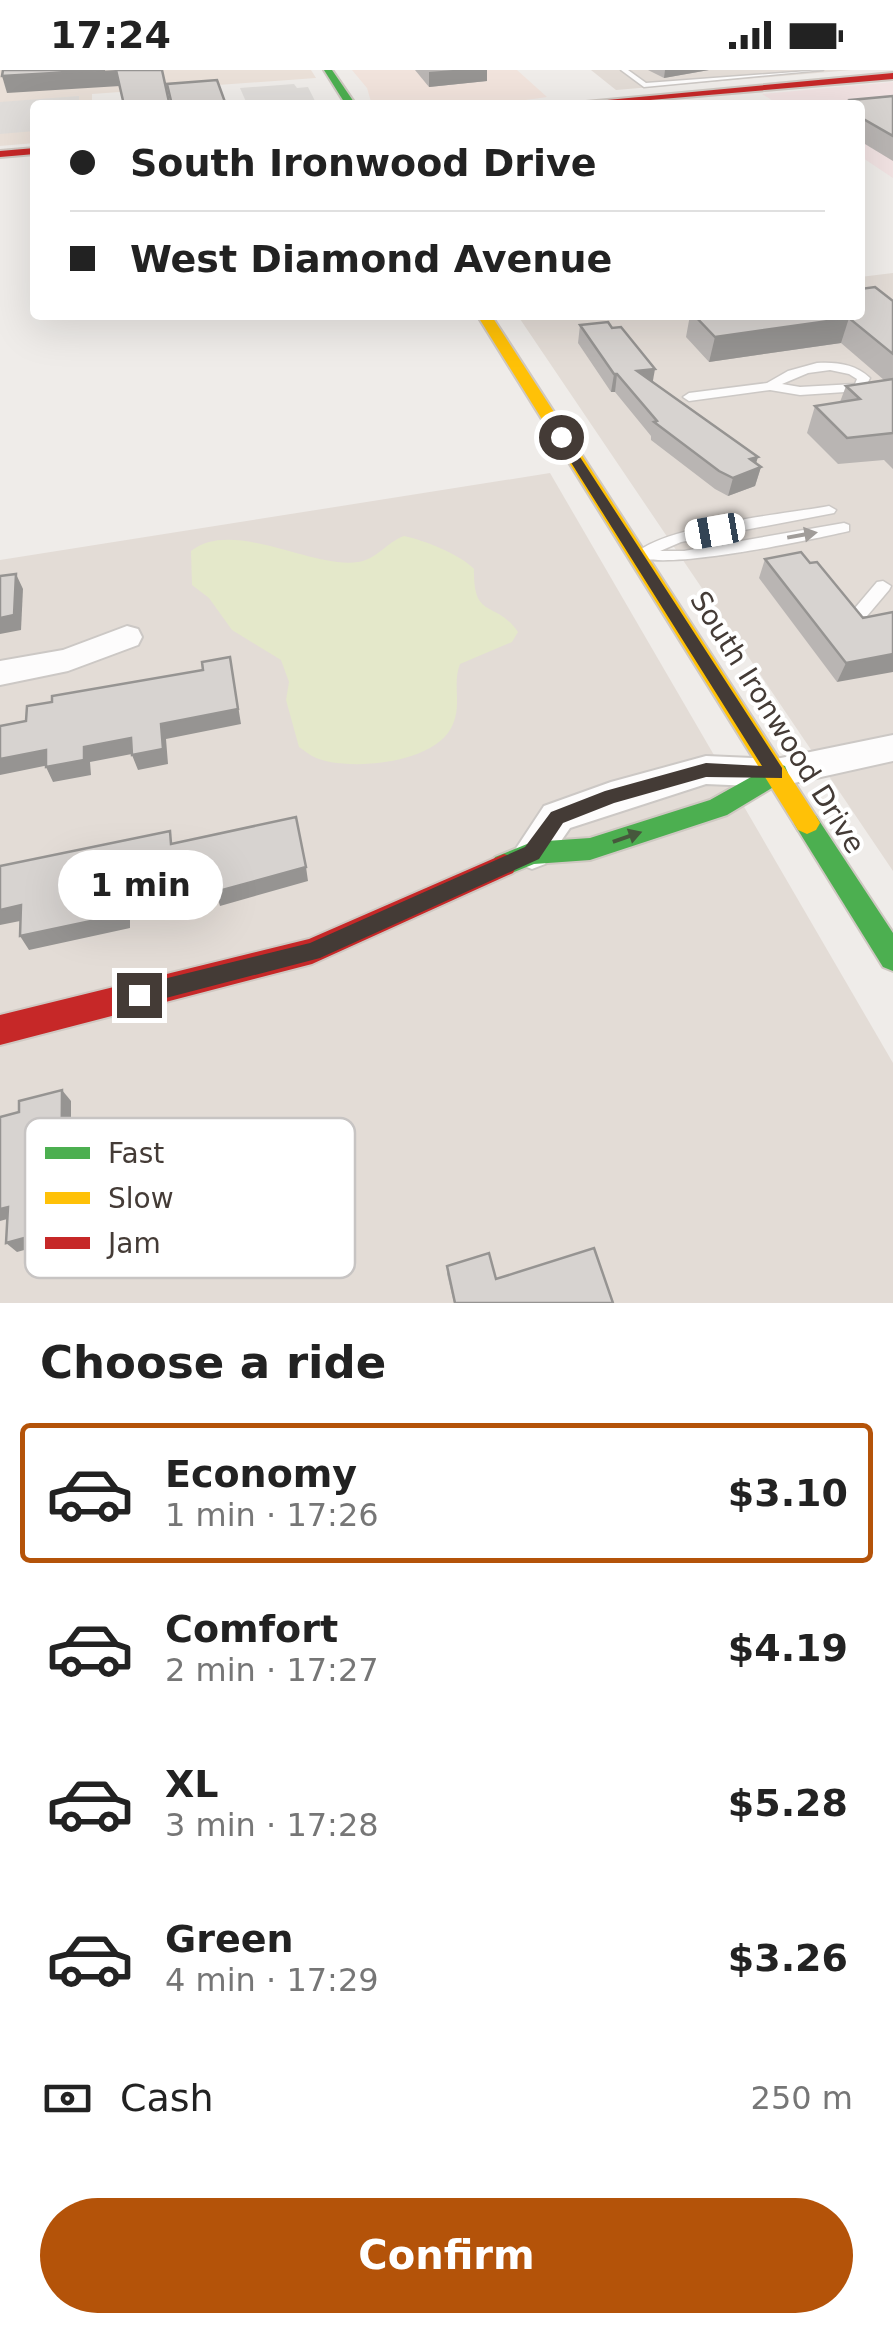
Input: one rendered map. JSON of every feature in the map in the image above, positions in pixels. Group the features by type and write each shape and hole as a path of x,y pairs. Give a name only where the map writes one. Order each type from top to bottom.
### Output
{"main road":[{"path":"328,70 348,100"},
{"path":"606,100 850,74 893,76"},
{"path":"0,154 30,151"},
{"name":"South Ironwood Drive","path":"487,320 893,958"},
{"path":"0,1030 312,952 532,853"}],"street":[{"path":"0,673 68,660 126,638"},
{"path":"532,853 557,817 611,796 706,770 776,773 893,748"}],"lane":[{"path":"624,70 644,85 820,70"},
{"path":"730,70 741,77"},
{"path":"689,398 770,386 800,391 839,390 860,387 864,378 852,368 834,364 784,376 770,386"},
{"path":"636,554 677,538 829,510"},
{"path":"636,554 684,556 844,528"},
{"path":"860,612 883,586"}],"shaded area":[{"path":"0,70 311,70 316,78 92,94 92,100 30,100 30,143 0,146"},
{"path":"352,70 517,70 547,97 371,100 367,88"},
{"path":"591,70 852,70 616,90"},
{"path":"893,82 893,178 865,159 865,100 772,100 762,94"},
{"path":"294,84 297,88 308,87 314,100 245,100 240,88"},
{"path":"79,96 79,100 30,100 30,131 0,134 0,102"},
{"path":"893,273 893,871 521,320 865,320 865,276"},
{"path":"550,473 893,1063 893,1303 0,1303 0,560"}],"green space":[{"path":"404,536 442,549 474,569 481,603 518,632 512,642 460,664 453,724 431,748 393,761 372,763 334,763 316,758 299,747 286,700 289,682 281,660 232,630 209,598 192,585 191,551 208,542 228,540 318,559 358,562"}],"building":[{"path":"3,70 105,70 2,76"},
{"path":"116,70 162,70 169,100 123,100"},
{"path":"217,80 224,100 171,100 167,84"},
{"path":"893,96 893,136 865,120 865,100 851,100"},
{"path":"875,287 893,301 893,354 851,320 865,320 865,288"},
{"path":"699,320 835,320 715,337"},
{"path":"608,322 612,328 621,327 655,369 637,371 758,457 750,459 761,467 733,478 654,422 657,421 614,374 580,325"},
{"path":"893,379 893,433 847,438 815,406 860,399 846,386"},
{"path":"801,552 810,563 817,562 863,618 893,612 893,654 846,663 765,559"},
{"path":"16,574 14,615 0,618 0,576"},
{"path":"230,657 238,709 161,724 163,749 132,755 131,738 84,747 84,760 46,767 46,750 0,759 0,726 26,721 27,706 52,702 52,696 203,670 202,662"},
{"path":"296,817 306,867 215,892 214,878 156,891 156,895 123,902 124,914 20,936 21,905 0,910 0,866 170,831 171,844"},
{"path":"62,1090 62,1118 25,1118 25,1238 6,1243 8,1207 0,1209 0,1117 19,1112 19,1101"},
{"path":"594,1248 613,1303 455,1303 447,1266 489,1253 496,1279"}],"traffic: fast":[{"path":"328,70 348,100"},
{"path":"504,865 532,853 590,849 718,808 776,773"},
{"path":"807,823 893,958"}],"traffic: slow":[{"path":"487,320 807,823"}],"traffic: jam":[{"path":"617,100 893,76"},
{"path":"0,154 30,151"},
{"path":"0,1030 312,951 504,865"}],"route":[{"path":"139,995 312,952 532,853 557,817 611,796 706,770 776,773 561,437"}]}
